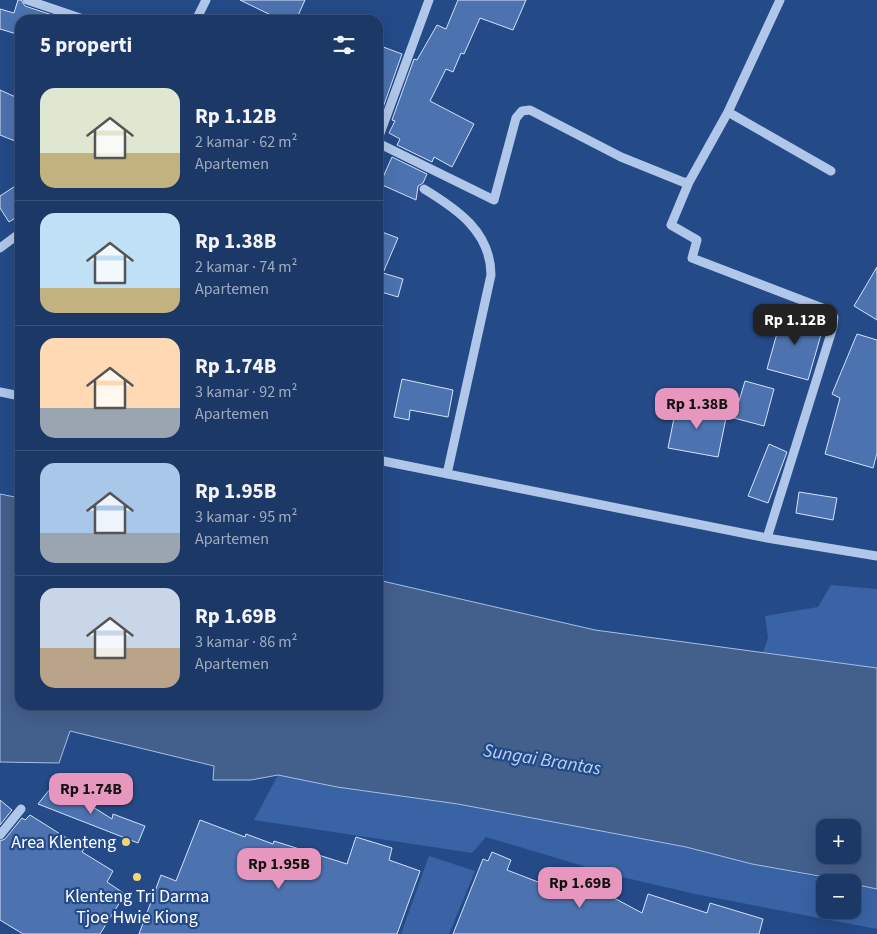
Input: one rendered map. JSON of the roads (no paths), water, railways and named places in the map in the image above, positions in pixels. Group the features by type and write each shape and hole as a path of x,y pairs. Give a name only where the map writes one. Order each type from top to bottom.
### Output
{"street":[{"path":"27,0 71,15"},
{"path":"198,15 206,0"},
{"path":"383,127 429,0"},
{"path":"767,538 833,327 834,317 825,309 692,258 697,240 671,225 689,182 728,112 780,0"},
{"path":"383,144 494,200 516,118 522,112 530,110 621,157 683,182 689,182"},
{"path":"728,112 831,170"},
{"path":"424,189 451,206 470,224 485,243 491,259 492,275 447,474"},
{"path":"0,248 15,237"},
{"path":"0,392 15,395"},
{"path":"383,461 767,538 877,556"},
{"path":"0,835 21,809"}],"water":[{"name":"Sungai Brantas","path":"0,494 15,497 15,710 383,710 383,581 595,630 877,668 877,889 861,886 861,874 816,874 816,876 752,864 686,847 458,804 337,787 278,775 251,780 213,780 214,766 70,731 59,763 0,762"}],"place":[{"name":"Area Klenteng","path":"126,842"},
{"name":"Klenteng Tri Darma Tjoe Hwie Kiong","path":"137,877"}]}
